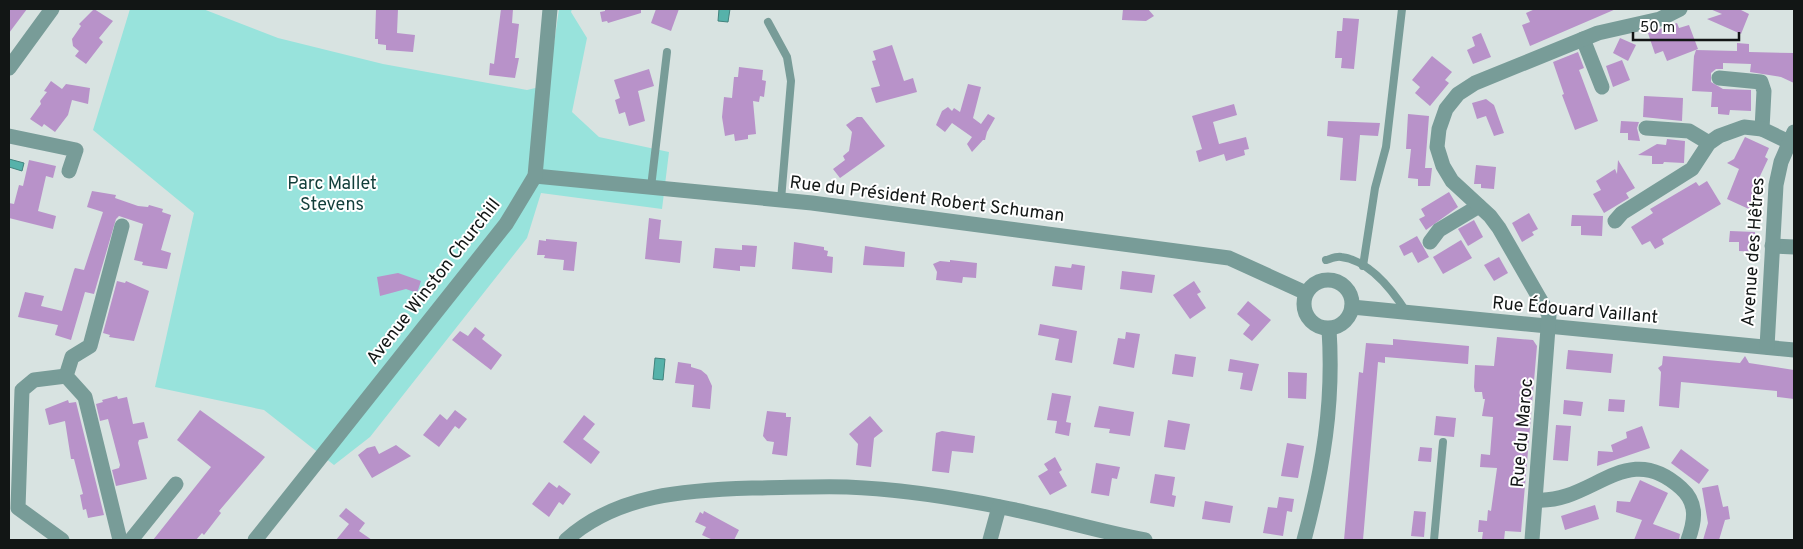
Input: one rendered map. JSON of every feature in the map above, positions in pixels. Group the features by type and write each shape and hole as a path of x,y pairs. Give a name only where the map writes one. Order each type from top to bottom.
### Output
{"street":[{"path":"9,68 52,9"},
{"name":"Avenue Winston Churchill","path":"255,540 506,224 535,176 550,9"},
{"path":"1550,328 1547,308 1499,228 1452,181 1439,156 1437,138 1446,109 1458,94 1475,83 1583,39 1613,29 1660,19 1680,9"},
{"path":"1583,39 1602,87"},
{"path":"1719,78 1761,82 1764,92 1762,129"},
{"path":"1615,221 1622,213 1692,169 1709,143 1731,130 1751,126 1792,137"},
{"path":"1646,128 1684,130 1709,143"},
{"path":"9,136 76,150 69,171"},
{"name":"Avenue des Hêtres","path":"1767,347 1777,174 1792,137"},
{"name":"Rue du Président Robert Schuman","path":"535,176 781,200 1229,258 1306,293"},
{"path":"1430,242 1439,230 1479,206"},
{"path":"66,376 72,357 90,346 122,226"},
{"path":"1772,246 1794,247"},
{"path":"1324,280 1335,281 1345,286 1349,293 1352,307 1344,322 1329,329 1315,325 1307,318 1303,304 1306,293 1316,283 1324,280"},
{"name":"Rue Édouard Vaillant","path":"1352,307 1550,328 1794,350"},
{"name":"Rue du Maroc","path":"1532,540 1550,328"},
{"path":"1304,540 1320,476 1328,422 1331,384 1329,329"},
{"path":"62,540 18,508 22,390 34,380 66,376"},
{"path":"66,376 85,397 120,540"},
{"path":"1536,500 1555,500 1623,471 1646,468 1678,485 1688,496 1695,518 1688,540"},
{"path":"131,540 176,484"},
{"path":"566,540 586,524 619,508 665,494 692,491 849,487 998,506 1145,540"},
{"path":"990,540 998,506"}],"lane":[{"path":"1363,266 1375,188 1386,147 1402,9"},
{"path":"768,22 787,57 791,81 781,200"},
{"path":"651,187 667,52"},
{"path":"1326,260 1340,256 1363,266 1382,282 1408,314"},
{"path":"1434,540 1444,442"}],"green space":[{"name":"Parc Mallet Stevens","path":"130,9 203,9 278,38 383,64 527,90 548,85 559,9 572,9 571,12 587,38 572,112 599,137 669,152 662,209 541,193 527,238 370,437 334,465 264,410 155,387 194,213 93,130"}],"shaded area":[{"path":"719,9 730,9 728,22 718,21"},
{"path":"9,159 24,163 22,171 9,167"},
{"path":"655,358 665,359 663,380 653,379"}],"building":[{"path":"9,9 27,9 9,33"},
{"path":"94,9 113,21 99,38 103,42 86,64 75,56 79,51 73,46 72,39 81,26 79,24"},
{"path":"376,9 398,9 397,33 415,35 413,52 386,50 386,45 378,44 378,39 375,39"},
{"path":"501,9 513,9 512,23 519,24 515,58 519,58 515,78 489,75 490,63 494,64"},
{"path":"605,9 641,9 641,13 608,23 607,21 602,22 600,12 605,11"},
{"path":"656,9 679,9 671,31 651,23"},
{"path":"1123,9 1148,9 1154,16 1146,21 1122,20"},
{"path":"1535,9 1616,9 1530,46 1522,25 1530,22 1526,13"},
{"path":"1710,9 1739,9 1749,14 1741,34 1707,19 1722,14"},
{"path":"1343,18 1359,19 1354,69 1341,68 1342,58 1335,58 1337,31 1342,31"},
{"path":"1677,23 1679,28 1689,25 1698,49 1667,61 1663,51 1655,54 1648,33"},
{"path":"1481,33 1491,57 1473,64 1467,50 1475,46 1472,37"},
{"path":"1620,38 1636,45 1628,61 1613,53"},
{"path":"1737,43 1749,44 1749,52 1794,53 1794,83 1781,77 1750,72 1751,64 1723,63 1723,69 1716,69 1711,73 1711,82 1723,89 1751,90 1751,111 1730,110 1729,115 1718,114 1718,107 1711,107 1712,92 1692,91 1694,56 1696,50 1737,51"},
{"path":"892,45 904,81 913,78 917,92 876,103 871,88 880,86 872,61 876,60 873,51"},
{"path":"1578,52 1584,68 1579,70 1598,121 1575,130 1562,95 1564,94 1553,62"},
{"path":"1432,56 1452,72 1445,80 1449,83 1430,106 1415,93 1420,87 1412,80"},
{"path":"1622,60 1630,80 1613,87 1606,66"},
{"path":"739,67 763,70 762,80 766,81 764,97 760,96 759,102 753,101 756,134 748,135 748,139 735,141 734,134 725,136 722,117 724,97 732,98 734,77 738,77"},
{"path":"649,69 654,86 638,91 645,121 629,126 625,112 619,114 615,100 620,98 614,80"},
{"path":"51,81 62,89 66,84 90,88 88,104 72,100 68,115 55,132 44,124 42,127 30,119 41,104 40,101 47,92 44,91"},
{"path":"968,84 981,87 973,118 981,124 988,114 995,118 985,140 972,152 967,144 972,137 952,123 945,132 936,125 942,111 948,107 952,111 954,108 960,112"},
{"path":"1644,96 1683,98 1682,121 1643,117"},
{"path":"1486,99 1494,105 1504,133 1494,136 1486,116 1477,119 1472,103"},
{"path":"1234,104 1237,115 1213,122 1219,144 1246,137 1249,149 1244,150 1245,155 1226,161 1224,154 1199,162 1196,151 1202,149 1192,116"},
{"path":"1408,114 1429,116 1425,168 1432,168 1430,186 1418,186 1418,179 1408,178 1411,149 1406,149"},
{"path":"857,117 862,117 885,146 840,178 833,169 845,160 843,156 849,151 852,132 846,125"},
{"path":"1328,121 1380,123 1378,136 1360,135 1356,181 1340,180 1343,138 1327,136"},
{"path":"1621,121 1639,122 1637,128 1640,141 1628,140 1628,133 1620,133"},
{"path":"1745,137 1769,148 1765,157 1768,159 1753,191 1759,194 1751,210 1727,199 1739,169 1727,163 1734,159"},
{"path":"1667,139 1685,141 1684,163 1664,162 1663,164 1652,164 1652,156 1638,155 1657,144 1666,145"},
{"path":"29,160 56,166 53,178 46,176 38,211 56,216 53,229 9,218 9,203 14,204 19,185 23,186"},
{"path":"1618,160 1635,188 1626,193 1629,198 1604,213 1593,194 1601,190 1596,181 1615,169 1617,174"},
{"path":"1476,165 1496,167 1494,189 1481,188 1481,184 1474,184"},
{"path":"1707,181 1721,204 1662,239 1664,244 1655,249 1650,241 1642,245 1631,227 1653,213 1650,209 1696,182 1699,186"},
{"path":"92,191 116,195 115,198 138,206 148,207 149,205 163,209 162,212 171,215 161,250 171,253 167,269 142,265 143,262 134,260 143,224 119,216 116,219 94,294 85,292 71,340 55,335 58,325 18,317 25,292 44,296 41,306 62,311 75,268 84,270 103,212 87,207"},
{"path":"1449,192 1458,207 1426,230 1419,219 1425,216 1421,209"},
{"path":"1529,213 1538,229 1532,232 1534,235 1522,242 1512,223"},
{"path":"1572,215 1603,216 1602,236 1581,235 1581,226 1571,226"},
{"path":"649,218 661,220 659,239 682,241 680,263 645,259"},
{"path":"1474,220 1483,237 1468,246 1458,229"},
{"path":"1730,231 1755,232 1755,252 1739,251 1739,242 1729,242"},
{"path":"1417,236 1429,257 1418,263 1412,252 1404,256 1399,246"},
{"path":"546,239 577,242 574,271 563,270 564,260 544,258 545,255 537,255 539,240 546,241"},
{"path":"1461,240 1472,258 1443,274 1433,257"},
{"path":"794,242 824,247 824,250 828,251 827,256 833,257 832,273 792,269"},
{"path":"742,245 757,246 755,267 740,266 740,271 713,268 715,248 742,250"},
{"path":"865,246 905,252 904,267 863,265"},
{"path":"1499,257 1508,273 1494,281 1484,265"},
{"path":"950,260 977,263 976,278 963,277 962,283 936,280 937,272 933,264 940,261 950,262"},
{"path":"1072,264 1085,266 1082,290 1052,286 1055,266 1071,268"},
{"path":"1122,271 1155,275 1152,293 1120,289"},
{"path":"398,273 421,281 417,293 406,289 380,296 377,277"},
{"path":"117,281 125,283 126,281 149,291 134,341 109,337 110,335 103,333"},
{"path":"1194,281 1201,292 1197,294 1206,308 1190,319 1173,295"},
{"path":"1248,301 1271,320 1252,341 1243,334 1250,325 1237,314"},
{"path":"1040,324 1077,331 1072,363 1055,360 1059,339 1038,335"},
{"path":"475,327 485,335 482,339 502,355 491,370 452,340 460,331 468,336"},
{"path":"1126,332 1140,334 1134,368 1113,364 1118,338 1125,339"},
{"path":"1497,337 1533,340 1537,346 1521,532 1505,531 1504,540 1482,539 1483,532 1478,532 1479,520 1487,521 1488,510 1491,511 1497,468 1480,467 1481,454 1490,455 1493,417 1482,416 1485,399 1483,399 1482,392 1475,392 1475,365 1494,366"},
{"path":"1393,339 1469,346 1468,364 1385,357 1385,363 1378,362 1363,540 1344,540 1359,372 1363,373 1366,343 1393,345"},
{"path":"1568,350 1613,354 1611,373 1566,369"},
{"path":"1175,354 1196,357 1193,377 1172,374"},
{"path":"1663,356 1740,363 1745,356 1749,363 1794,370 1794,399 1777,397 1777,391 1681,382 1679,408 1659,406 1661,372 1658,368 1662,365"},
{"path":"1230,359 1259,364 1252,391 1240,389 1243,373 1228,371"},
{"path":"678,362 691,364 691,367 701,370 707,375 712,386 710,409 692,407 694,385 675,383"},
{"path":"1288,372 1307,373 1306,399 1288,398"},
{"path":"1052,393 1071,396 1066,422 1071,423 1069,436 1055,433 1057,421 1047,420"},
{"path":"117,396 118,399 127,397 133,424 144,422 148,438 139,440 138,443 147,479 116,486 112,470 119,468 120,465 108,419 100,421 96,404 103,402 102,400"},
{"path":"1609,399 1625,400 1624,412 1608,411"},
{"path":"68,400 69,403 76,402 104,515 88,518 86,509 83,510 80,495 83,494 74,459 71,459 65,421 49,425 45,409"},
{"path":"1564,400 1583,402 1581,416 1563,414"},
{"path":"1099,406 1134,412 1130,436 1109,433 1110,429 1094,427"},
{"path":"200,410 265,457 219,511 221,513 204,535 202,533 196,540 153,540 211,467 177,440"},
{"path":"455,410 467,419 459,429 455,426 439,447 423,435 440,414 447,420"},
{"path":"767,411 786,413 786,417 791,417 787,456 772,454 774,442 767,441 763,436"},
{"path":"584,415 595,424 583,439 600,452 591,464 563,442"},
{"path":"870,416 883,431 874,438 871,467 856,465 858,444 849,434"},
{"path":"1436,416 1456,418 1454,437 1434,435"},
{"path":"1168,420 1190,424 1185,450 1164,447"},
{"path":"1556,425 1571,426 1568,461 1553,460"},
{"path":"1642,426 1650,448 1597,466 1598,451 1613,452 1611,445 1627,438 1626,432"},
{"path":"942,431 975,436 973,453 952,451 949,473 932,471 936,433"},
{"path":"1287,443 1304,446 1298,478 1281,476"},
{"path":"396,445 411,456 372,478 358,455 367,448 375,446 379,454"},
{"path":"1420,447 1432,448 1431,462 1418,461"},
{"path":"1681,449 1709,470 1699,484 1671,463"},
{"path":"1055,457 1062,470 1059,472 1067,486 1050,495 1038,476 1048,470 1044,464"},
{"path":"1096,463 1120,467 1117,479 1112,478 1109,496 1091,493"},
{"path":"1155,474 1175,477 1172,495 1176,496 1174,507 1150,503"},
{"path":"1640,480 1668,493 1653,524 1680,534 1679,540 1634,540 1642,520 1616,512 1617,501 1630,502"},
{"path":"549,482 557,488 559,485 571,494 563,505 559,502 549,517 532,504"},
{"path":"1718,485 1723,507 1728,506 1730,519 1725,520 1719,540 1703,540 1708,523 1702,488"},
{"path":"1279,497 1294,499 1292,512 1287,511 1283,536 1263,533 1268,507 1277,508"},
{"path":"1205,501 1233,506 1230,523 1202,519"},
{"path":"1595,505 1599,519 1565,530 1561,516"},
{"path":"346,508 365,523 359,531 372,540 336,540 349,524 339,516"},
{"path":"704,511 739,530 734,540 713,540 702,535 706,527 695,522 700,512 703,514"},
{"path":"1414,511 1426,512 1424,537 1411,536"}]}
